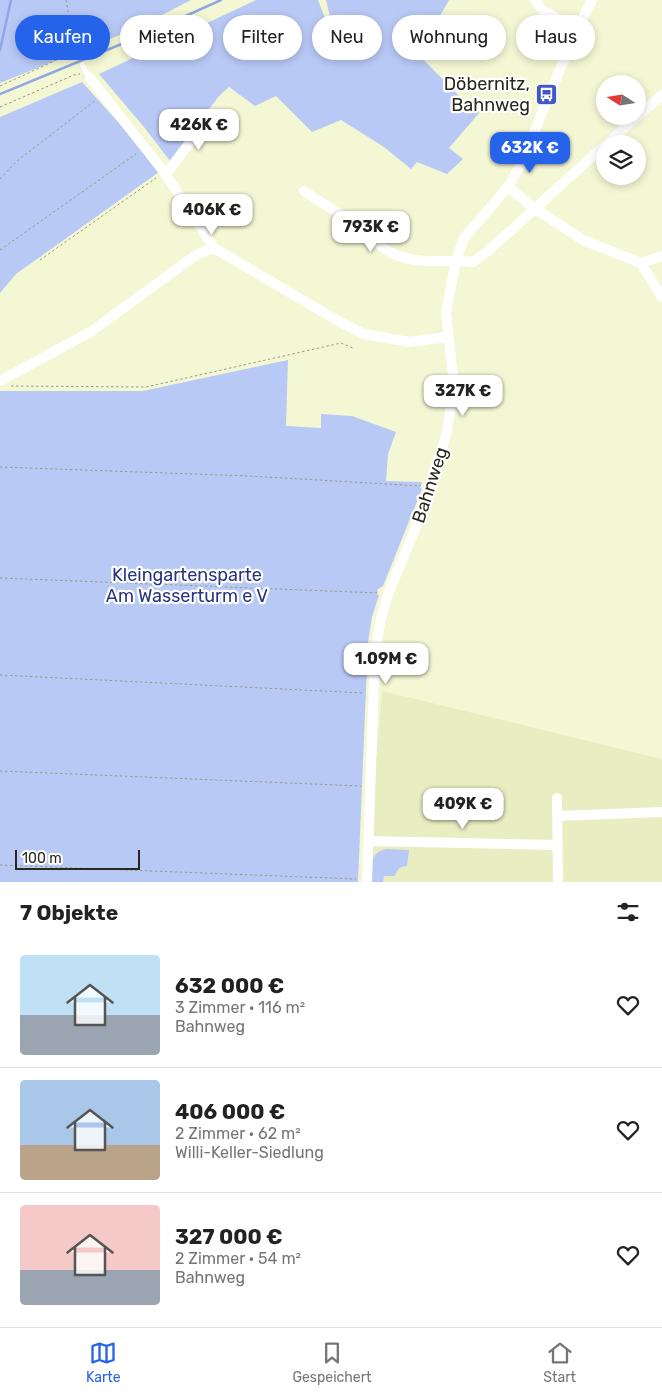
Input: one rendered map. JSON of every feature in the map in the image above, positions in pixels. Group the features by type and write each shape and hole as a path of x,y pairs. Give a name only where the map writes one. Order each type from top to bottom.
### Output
{"street":[{"path":"535,0 542,10 551,15"},
{"name":"Bahnweg","path":"584,15 592,0"},
{"name":"Bahnweg","path":"367,881 375,652 381,618 388,594 432,488 447,434 453,374 447,337 446,313 456,260 464,238 508,187 520,166 564,60"},
{"path":"89,76 165,173 214,248 340,322 364,334 409,342 447,337"},
{"path":"646,108 662,95"},
{"path":"165,173 212,113"},
{"path":"616,135 627,125"},
{"path":"304,191 358,225 384,248 396,255 439,262 456,260 473,262 488,251 596,153"},
{"path":"508,187 534,208 583,240 641,263 662,297"},
{"path":"0,381 92,331 192,258 214,248"},
{"path":"641,263 662,256"},
{"path":"557,798 558,882"},
{"path":"558,816 661,814"},
{"path":"369,841 557,845"}],"lane":[{"path":"82,65 89,76"}],"path":[{"path":"0,86 77,50 66,0"},
{"path":"0,107 74,75 89,76"},
{"path":"0,179 17,161 103,94"},
{"path":"0,250 145,147"},
{"path":"40,260 165,173"},
{"path":"11,386 146,387 341,343 355,349"},
{"path":"0,467 248,476 421,485 432,488"},
{"path":"0,578 388,594"},
{"path":"0,675 374,694"},
{"path":"0,771 370,787"},
{"path":"0,865 367,881"}],"shaded area":[{"path":"382,691 662,759 662,882 367,882"}],"green space":[{"path":"0,0 191,0 162,15 120,15 120,35 110,39 110,15 15,15 15,60 57,60 0,83"},
{"path":"256,0 318,0 324,15 312,15 312,60 382,60 382,15 330,15 326,0 449,0 440,15 392,15 392,60 424,60 469,106 480,112 449,148 463,159 447,174 417,162 411,169 384,147 341,120 312,132 276,96 255,106 229,87 219,96 170,161 99,74 129,60 213,60 213,20 223,16 223,60 302,60 302,15 224,15"},
{"path":"82,82 127,132 159,172 16,274 0,293 0,117"},
{"name":"Kleingartensparte Am Wasserturm e V","path":"288,360 286,426 321,428 321,414 352,416 396,432 388,454 386,481 422,482 420,488 422,489 383,586 378,589 377,594 379,595 372,617 368,642 358,882 0,882 0,391 143,391"},
{"path":"386,849 409,850 407,866 399,869 395,876 384,876 383,882 371,882 372,862 376,854"}],"waterway":[{"path":"0,50 11,0"},
{"path":"0,94 141,36 221,0"}],"place":[{"name":"Döbernitz, Bahnweg","path":"546,94"}]}
